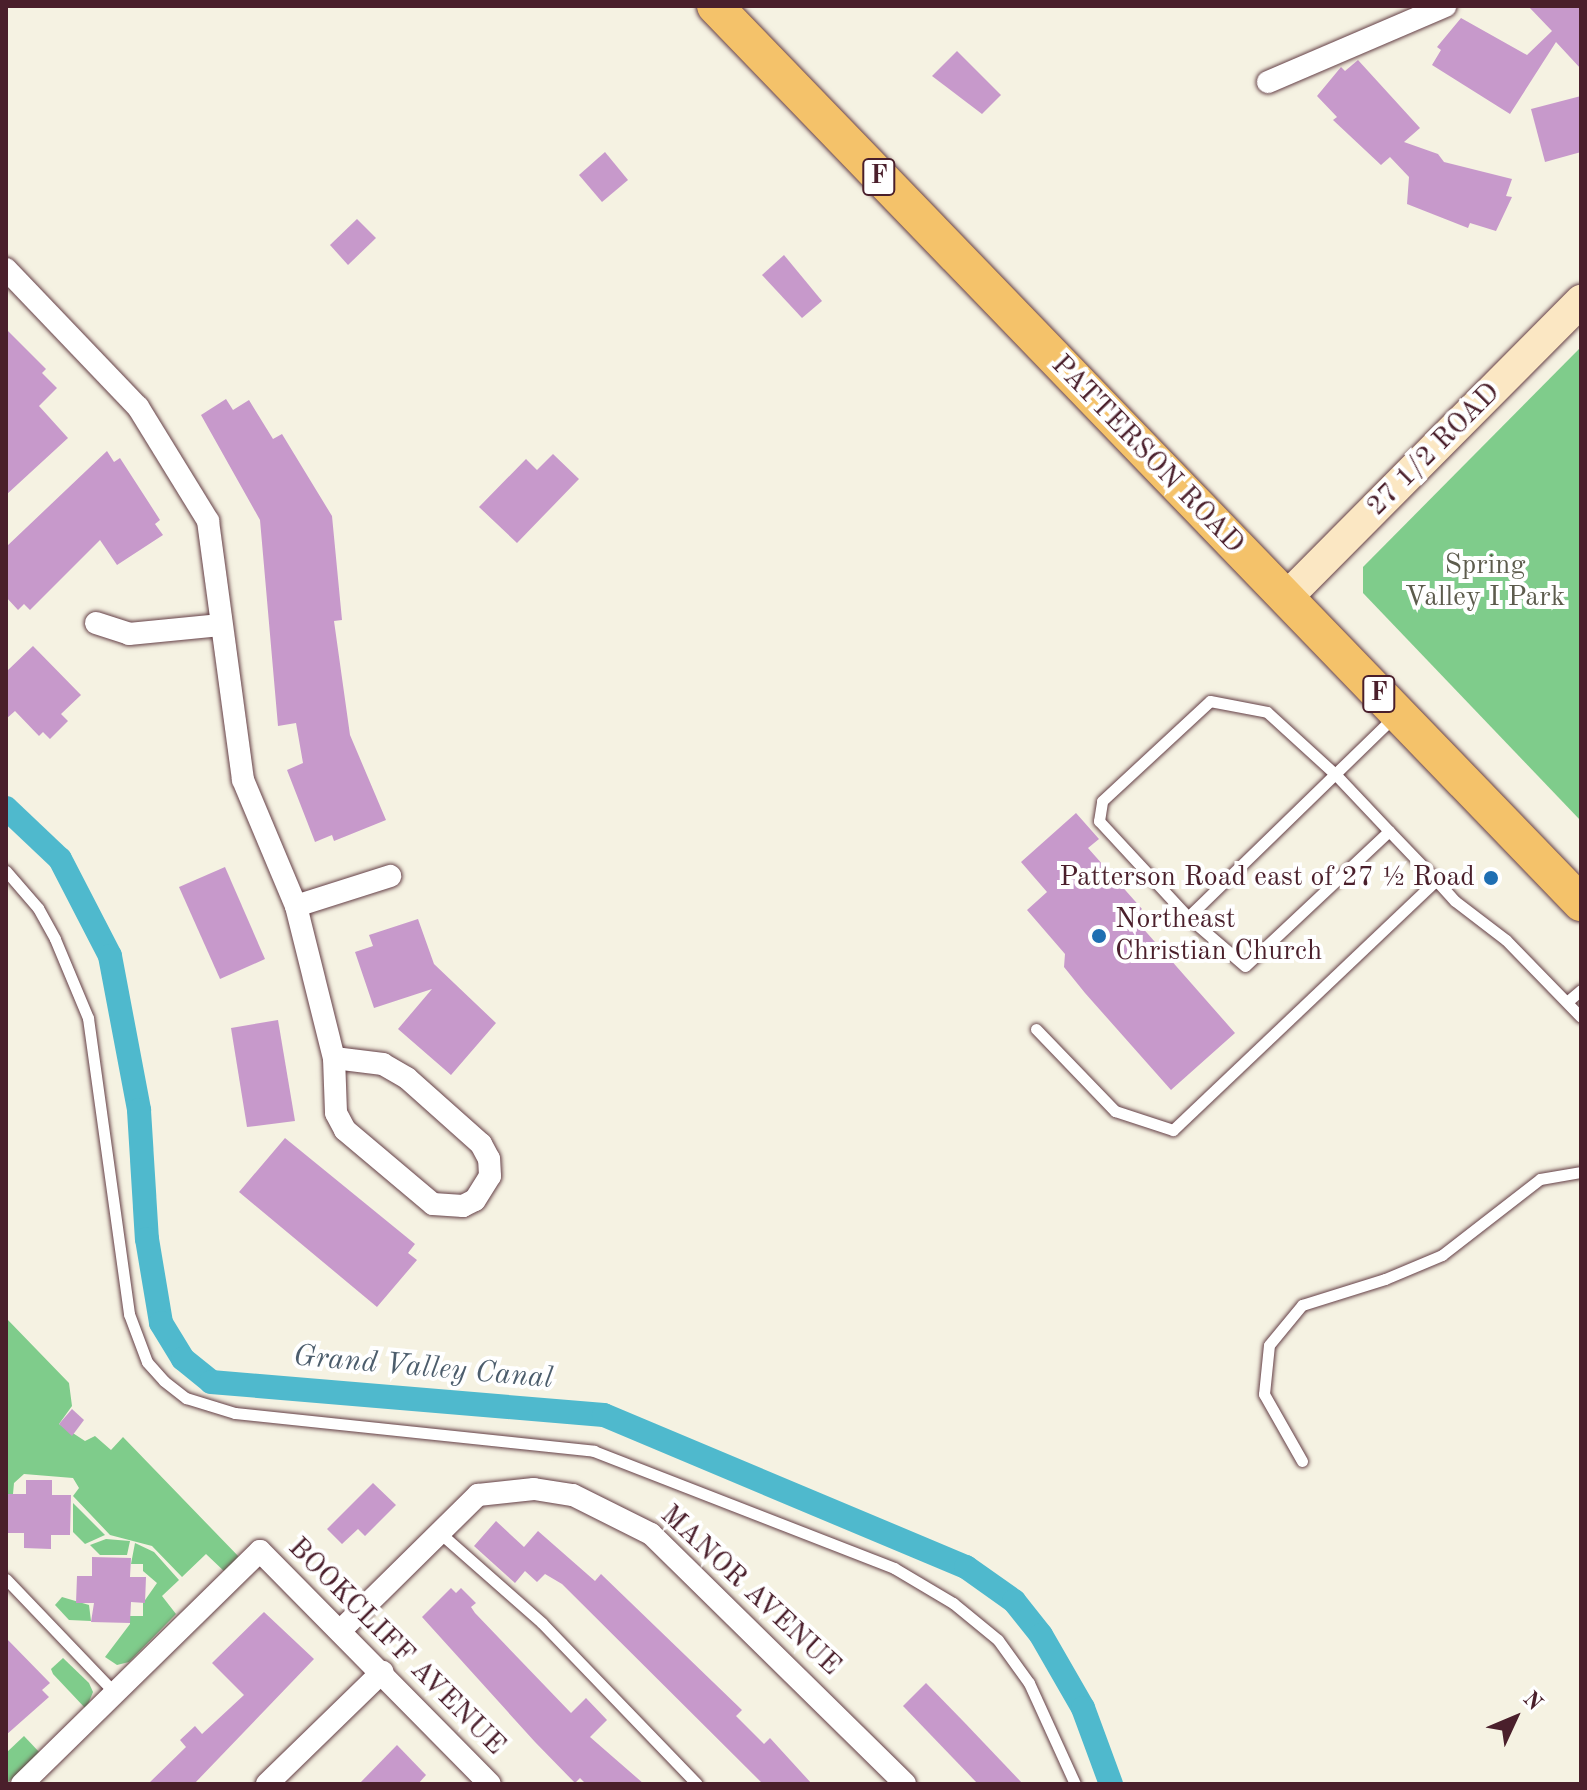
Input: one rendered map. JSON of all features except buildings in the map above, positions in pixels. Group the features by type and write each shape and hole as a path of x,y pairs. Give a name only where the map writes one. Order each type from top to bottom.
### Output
{"main road":[{"name":"PATTERSON ROAD","path":"715,6 1581,903"},
{"name":"27 1/2 ROAD","path":"1286,598 1581,301"}],"street":[{"path":"1268,82 1445,6"},
{"path":"6,269 138,407 191,487 216,548 221,625 243,780 296,906 334,1058 332,1094 345,1130 433,1204 463,1206 475,1200 490,1176 489,1159 481,1144 407,1078 383,1064 334,1058"},
{"path":"96,623 129,634 221,625"},
{"path":"296,906 390,876"},
{"name":"MANOR AVENUE","path":"440,1533 478,1495 534,1489 573,1495 651,1534 905,1784"},
{"path":"340,1631 440,1533"},
{"name":"BOOKCLIFF AVENUE","path":"115,1693 260,1551 490,1784"},
{"path":"267,1784 382,1672"},
{"path":"22,1784 115,1693"}],"lane":[{"path":"1389,831 1245,966 1188,917 1099,821 1102,801 1210,701 1267,712 1337,776 1436,880 1568,1001 1581,1017"},
{"path":"1188,917 1398,714"},
{"path":"6,871 38,908 55,939 88,1018 129,1314 147,1362 164,1381 186,1398 235,1413 594,1451 894,1568 953,1603 998,1640 1029,1683 1075,1784"},
{"path":"1036,1029 1115,1111 1173,1130 1436,880"},
{"path":"1568,1001 1581,990"},
{"path":"1302,1461 1264,1394 1269,1345 1302,1305 1442,1255 1540,1179 1581,1172"},
{"path":"440,1533 542,1623 697,1784"},
{"path":"6,1579 115,1693"}],"green space":[{"name":"Spring Valley I Park","path":"1581,347 1581,821 1363,593 1363,567"},
{"path":"6,1318 69,1383 72,1406 59,1424 85,1441 95,1436 111,1450 123,1437 241,1559 226,1573 206,1554 182,1577 152,1546 110,1535 73,1496 79,1488 73,1478 24,1474 14,1483 13,1494 6,1494"},
{"path":"73,1503 105,1535 85,1544 73,1532"},
{"path":"106,1539 130,1541 127,1555 100,1555 90,1545"},
{"path":"135,1543 154,1552 179,1580 162,1596 176,1614 129,1662 117,1665 105,1657 130,1624 130,1616 143,1616 143,1603 157,1583 143,1571 143,1564 131,1564"},
{"path":"62,1597 89,1605 91,1621 69,1620 55,1605"},
{"path":"63,1658 89,1683 93,1692 86,1709 53,1674 51,1669"},
{"path":"24,1736 41,1754 6,1784 6,1753"}],"waterway":[{"name":"Grand Valley Canal","path":"6,808 60,859 110,956 139,1110 147,1239 161,1323 183,1359 211,1382 604,1415 966,1567 1014,1601 1041,1635 1083,1708 1111,1784"}],"place":[{"name":"Patterson Road east of 27 ½ Road","path":"1491,878"},
{"name":"Northeast Christian Church","path":"1099,936"}]}
